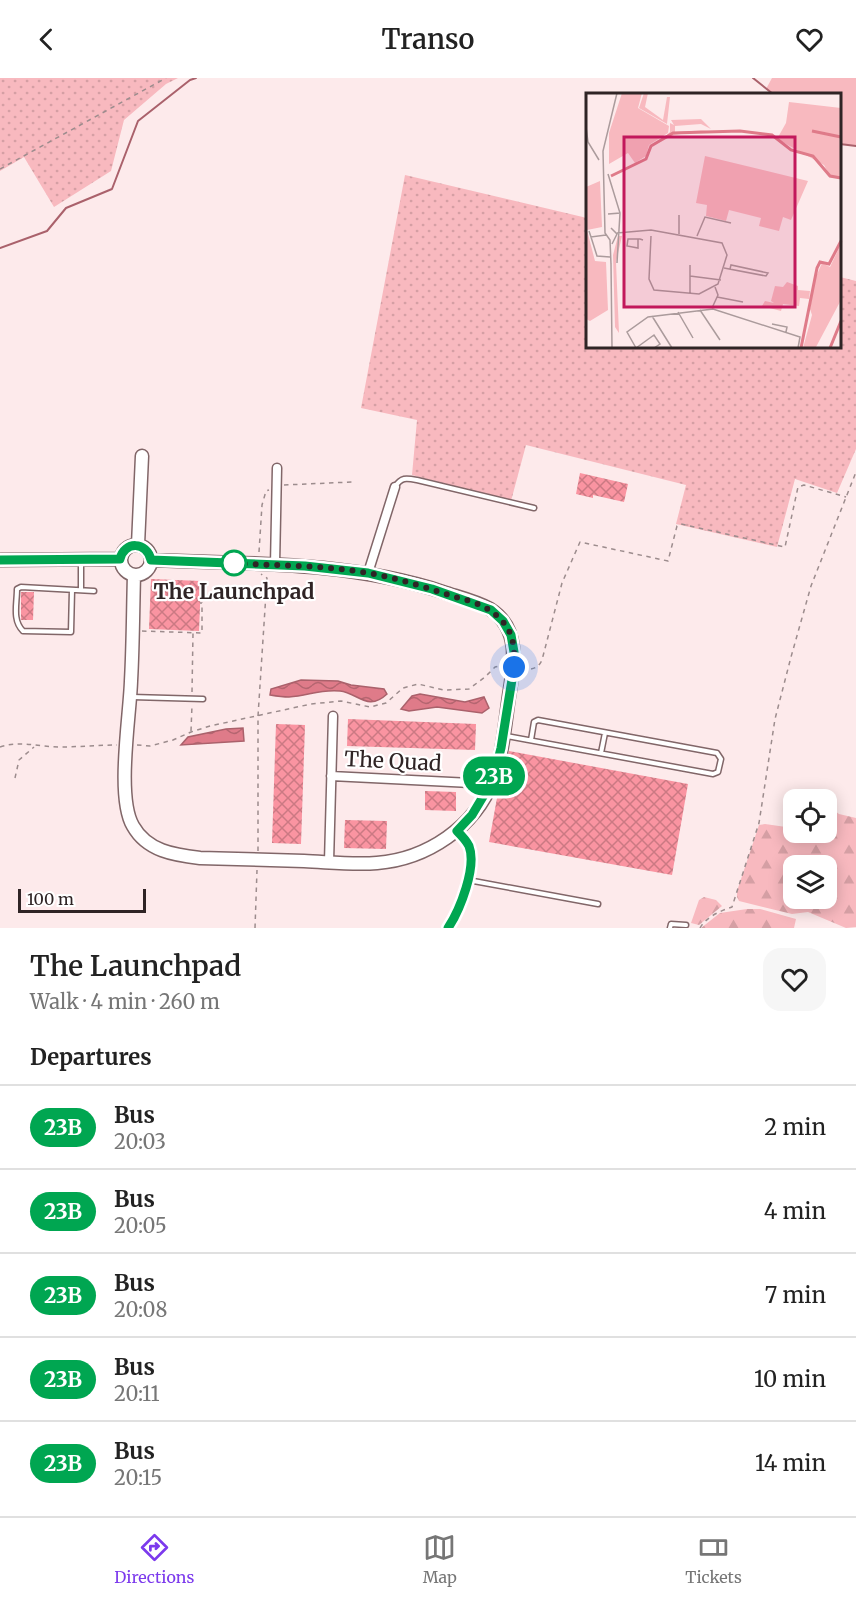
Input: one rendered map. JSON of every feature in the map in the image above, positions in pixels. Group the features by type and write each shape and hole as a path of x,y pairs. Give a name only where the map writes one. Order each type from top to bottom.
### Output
{"street":[{"path":"138,545 142,456"},
{"path":"275,565 278,468"},
{"path":"368,573 394,487"},
{"path":"138,545 147,550 151,560 145,572 134,575 123,569 120,559 121,554 128,547 138,545"},
{"path":"0,560 120,559"},
{"path":"134,575 125,788 132,825 139,835 160,850 177,856 377,863 418,854 457,831 472,815 493,780 514,667 511,635 503,621 491,610 432,589 368,573 305,566 151,560"},
{"name":"The Quad","path":"329,862 333,716"},
{"name":"The Quad","path":"332,776 471,783 487,792"},
{"path":"448,928 459,907 468,880 470,852 468,844 457,831"}],"lane":[{"path":"394,487 399,480 405,478 534,508"},
{"path":"81,559 81,590"},
{"path":"72,590 71,632 22,631 17,626 17,589 21,588 53,590 72,590 81,590 94,591"},
{"path":"130,697 203,699"},
{"path":"503,735 713,774 719,769 721,757 717,753 538,720 534,722 531,740"},
{"path":"601,753 605,732"},
{"path":"468,880 598,904"},
{"path":"670,928 671,924 686,925"}],"path":[{"path":"0,168 166,78"},
{"path":"700,928 712,916 732,907 761,816 775,719 811,586 856,472"},
{"path":"255,928 258,860 258,716 311,704 341,701 370,706 386,703 403,688 418,684 444,690 469,689 495,667 501,665 532,669 540,664 562,583 580,542 668,561 677,526 681,524 785,547 798,487 804,485 846,497"},
{"path":"132,631 202,633 202,603 200,603"},
{"path":"191,732 193,632"},
{"path":"15,778 19,760 34,746"}],"green space":[{"path":"0,78 178,78 166,84 124,120 111,171 54,207 24,157 0,171"},
{"path":"772,78 856,78 856,146 841,143 841,93 772,93 766,89"},
{"path":"405,175 586,218 586,348 841,348 841,277 856,281 856,449 837,493 795,479 777,547 676,524 686,485 526,445 511,501 412,475 417,420 361,408"},
{"path":"837,812 856,818 856,927 846,928 808,912 792,914 739,901 737,891 759,825 783,827 783,843 837,843"},
{"path":"704,897 716,900 722,906 699,925 691,923 699,900"},
{"path":"760,909 796,919 794,928 701,928 720,913"}],"water":[{"path":"301,680 338,681 384,689 387,694 374,701 363,700 340,691 289,697 270,695 271,689"},
{"path":"420,694 465,702 484,697 489,708 482,713 437,707 409,711 401,709 412,696"},
{"path":"243,728 244,741 181,745 188,737"}],"building":[{"path":"580,473 628,484 624,502 593,495 593,498 576,494"},
{"name":"The Launchpad","path":"151,579 201,581 199,631 149,629"},
{"path":"21,592 34,592 33,620 21,620"},
{"path":"348,719 476,724 475,750 347,746"},
{"path":"276,724 305,725 301,844 272,843"},
{"path":"509,751 688,784 672,875 489,842 499,787"},
{"path":"425,791 456,792 456,811 425,810"},
{"path":"345,820 387,821 386,849 344,848"}],"waterway":[{"path":"0,248 47,231 66,208 112,189 138,121 190,80 196,78"},
{"path":"753,78 772,93"},
{"path":"841,144 856,146"}],"bus line":[{"name":"23B","path":"0,560 120,559 124,550 138,545 147,550 151,560 305,566 368,573 432,589 491,610 503,621 511,635 514,667 501,748 493,780 472,815 457,831 468,844 470,867 459,907 448,928"}],"place":[{"name":"The Launchpad","path":"234,563"}],"route":[{"path":"234,563 305,566 368,573 432,589 481,605 491,610 503,621 511,635 514,667"}]}
